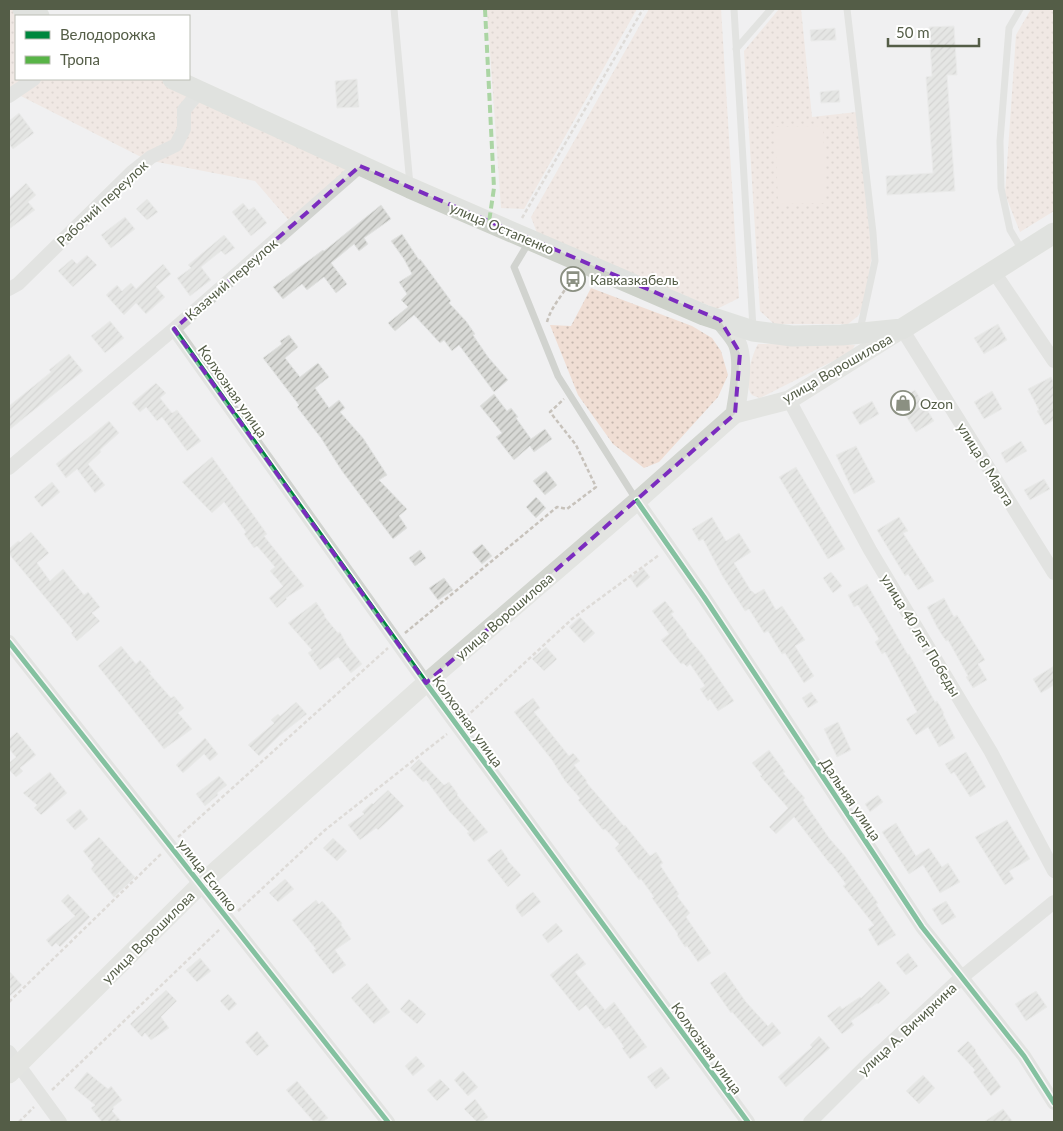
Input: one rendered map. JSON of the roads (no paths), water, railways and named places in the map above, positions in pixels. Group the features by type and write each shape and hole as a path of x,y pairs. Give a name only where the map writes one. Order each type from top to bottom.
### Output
{"main road":[{"path":"23,9 37,15"},
{"name":"улица Остапенко","path":"175,80 360,166 720,320 753,331 792,336 859,334 902,329"},
{"name":"улица Ворошилова","path":"12,1064 201,884 426,683 637,501 734,414 789,400 1054,233"},
{"path":"720,320 736,342 740,353 739,389 734,414"}],"street":[{"path":"9,96 33,80"},
{"name":"Рабочий переулок","path":"9,289 18,284 132,172 151,157 176,145 184,129 184,110 200,91"},
{"name":"Казачий переулок","path":"9,468 174,329 360,166"},
{"path":"994,272 1054,362"},
{"name":"Колхозная улица","path":"174,329 426,683 748,1122"},
{"name":"улица 8 Марта","path":"902,329 1054,573"},
{"name":"улица 40 лет Победы","path":"789,400 870,550 991,752 1054,871"},
{"name":"Дальняя улица","path":"637,501 704,597 922,926 1024,1056 1054,1102"},
{"name":"улица Есипко","path":"9,642 388,1122"},
{"name":"улица А. Вичиркина","path":"810,1122 868,1064 962,977 1054,902"},
{"path":"12,1064 43,1099 60,1122"}],"lane":[{"path":"394,9 410,188"},
{"path":"734,9 753,331"},
{"path":"736,49 771,9"},
{"path":"848,9 873,233 874,261 859,334"},
{"path":"1020,9 1009,28 1000,141 1001,188 1010,230 1023,253"},
{"path":"522,236 514,267 558,376 637,501"}],"place":[{"name":"Кавказкабель","path":"573,279"},
{"name":"Ozon","path":"903,403"}]}
